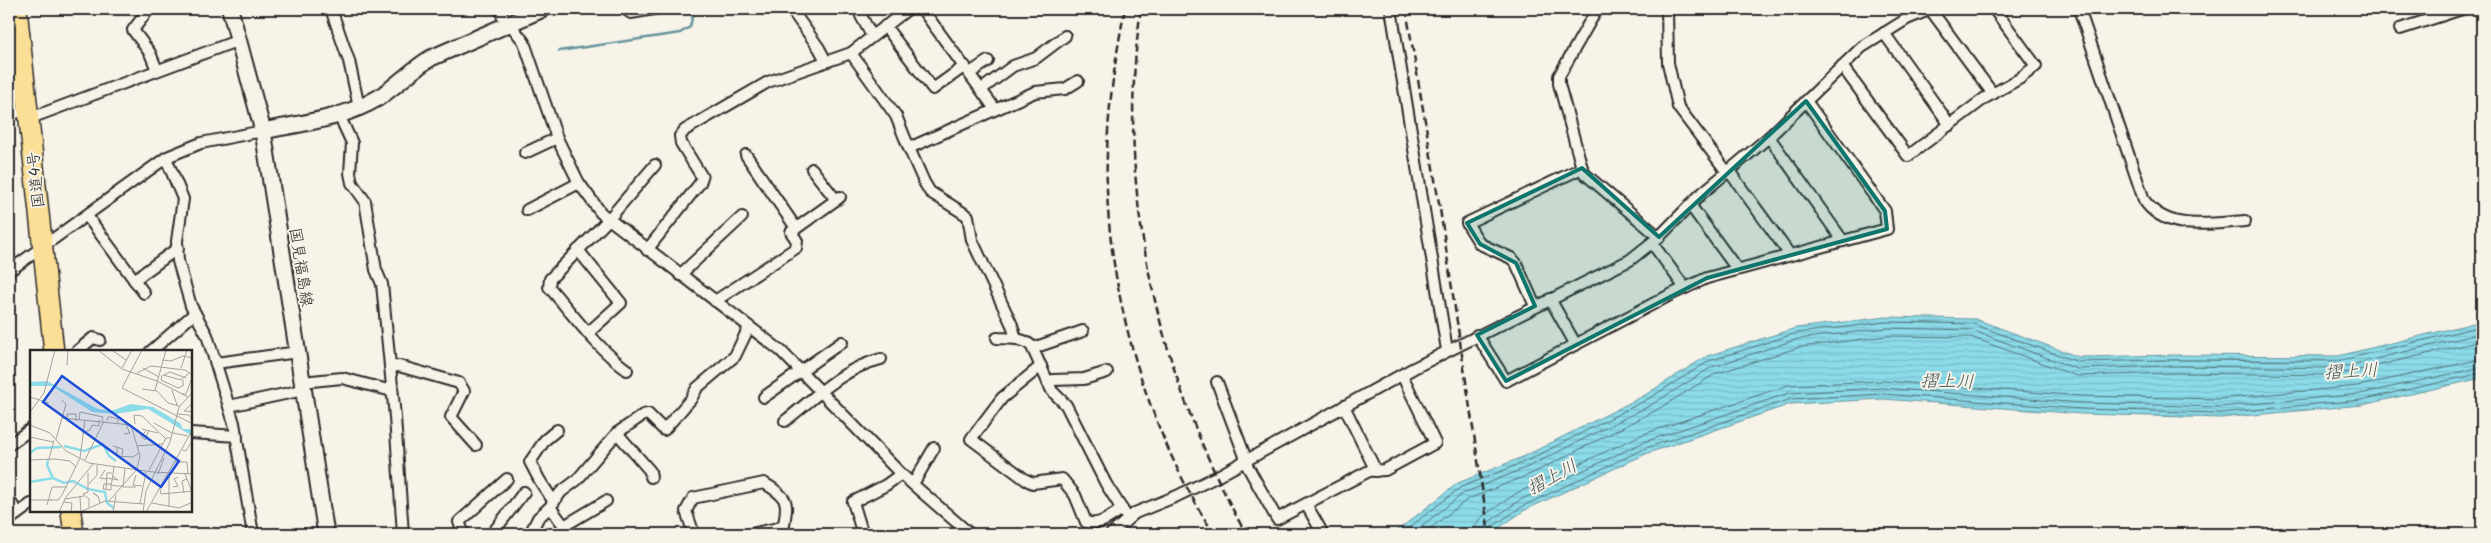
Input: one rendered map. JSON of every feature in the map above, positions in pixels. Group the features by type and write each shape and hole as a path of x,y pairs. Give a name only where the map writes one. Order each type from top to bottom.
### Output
{"highway":[{"name":"国道4号","path":"17,9 18,115"},
{"name":"国道4号","path":"9,37 36,252 54,350"},
{"name":"国道4号","path":"36,252 41,350"},
{"path":"59,513 62,534"},
{"path":"71,513 74,534"}],"main road":[{"name":"国見福島線","path":"230,9 263,131 326,534"},
{"path":"263,131 339,115 359,107 390,91 419,65 431,58 543,9"}],"street":[{"path":"149,9 133,30 150,53 158,70"},
{"path":"331,9 349,61 359,107"},
{"path":"500,9 508,25 524,42 557,138 579,183 591,202 608,220 781,351 901,474 970,534"},
{"path":"625,9 631,13 654,9"},
{"path":"791,9 820,48 826,61"},
{"path":"861,9 866,28 872,36"},
{"path":"647,250 702,177 681,143 680,136 685,130 768,82 851,53 908,9"},
{"path":"922,9 982,88 995,109"},
{"path":"1391,9 1448,350"},
{"path":"1597,9 1559,76 1558,84 1582,168 1585,174 1655,240 1685,288"},
{"path":"1667,9 1668,63 1678,107 1790,255"},
{"path":"1041,366 1002,398 971,439 1026,480 1033,483 1062,479 1075,495 1086,522 1092,524 1101,523 1177,496 1448,350 1630,260 1655,240 1728,171 1769,137 1862,47 1930,9 1993,94"},
{"path":"1842,66 1908,156 1993,94 2019,79 2036,66 1994,9"},
{"path":"2079,9 2144,200 2149,208 2184,225 2245,221"},
{"path":"2400,29 2462,9"},
{"path":"885,26 933,89 988,61"},
{"path":"1884,33 1950,125"},
{"path":"982,88 1013,66 1036,58 1064,36"},
{"path":"18,115 158,70 239,40"},
{"path":"851,53 896,116 930,192 968,216 972,240 1012,324 1016,339"},
{"path":"909,148 1040,91 1065,89 1078,81"},
{"path":"1477,335 1506,381 1707,278 1887,229 1886,211 1806,101"},
{"path":"339,115 352,143 350,173 352,183 365,201 376,270 382,284 403,534"},
{"path":"9,271 166,158 201,143 263,131"},
{"path":"1769,137 1843,241"},
{"path":"525,153 557,138"},
{"path":"746,155 796,228"},
{"path":"166,158 183,199 178,261 195,313 207,335 229,406 237,436 253,534"},
{"path":"628,370 608,355 588,333 549,287 550,279 608,220 655,165"},
{"path":"1535,306 1516,263 1511,258 1480,244 1468,223 1582,168"},
{"path":"715,301 796,248 798,241 791,232 838,199 812,169"},
{"path":"527,210 579,183"},
{"path":"1690,205 1737,270"},
{"path":"87,216 144,293"},
{"path":"680,275 742,217"},
{"path":"134,280 178,248"},
{"path":"578,250 621,303 588,333"},
{"path":"1550,299 1576,345"},
{"path":"152,350 195,313"},
{"path":"530,534 538,518 561,492 576,480 617,433 643,415 648,414 664,430 697,388 735,356 749,327"},
{"path":"1033,348 1083,331"},
{"path":"78,350 93,338 100,340"},
{"path":"997,338 1016,339 1029,343 1033,348 1048,383 1071,414 1106,484 1125,513"},
{"path":"764,397 842,342"},
{"path":"216,363 298,352"},
{"path":"785,421 820,391 861,364 880,359"},
{"path":"390,367 399,366 460,383 464,391 451,417 476,444"},
{"path":"1048,383 1053,380 1084,379 1107,372"},
{"path":"1217,382 1245,460 1277,519 1369,471 1385,470 1436,443 1402,375"},
{"path":"229,406 302,386 342,378 392,391"},
{"path":"1344,406 1376,471"},
{"path":"9,445 30,430"},
{"path":"557,430 545,440 530,462 567,530 606,501"},
{"path":"192,433 237,436"},
{"path":"617,433 650,471 651,477"},
{"path":"913,484 934,448"},
{"path":"861,528 853,502 886,485 901,474"},
{"path":"464,534 459,522 507,480"},
{"path":"694,534 686,511 693,498 764,483 778,491 787,503 788,510 784,529 778,528 751,534"},
{"path":"492,534 524,492"},
{"path":"9,500 18,513"},
{"path":"1306,504 1323,534"},
{"path":"9,520 30,505"},
{"path":"1111,534 1125,513"}],"highlighted area":[{"path":"1806,101 1885,211 1887,229 1707,278 1506,381 1477,335 1535,306 1516,263 1480,244 1467,223 1582,168 1659,237"}],"water":[{"name":"摺上川","path":"1886,317 1975,319 2079,357 2176,355 2338,356 2482,321 2482,378 2362,405 2220,418 2082,414 1883,399 1791,404 1648,453 1525,510 1490,534 1393,534 1458,483 1525,456 1645,395 1707,356 1796,328"}],"waterway":[{"path":"559,51 680,33 690,27 694,9"}],"railway":[{"path":"1125,9 1114,76 1107,144 1107,190 1110,234 1117,279 1138,369 1154,413 1171,456 1191,496 1214,534"},
{"path":"1141,9 1134,77 1134,145 1139,213 1150,280 1167,346 1189,410 1215,473 1246,534"},
{"path":"1406,9 1440,209 1489,534"}]}
